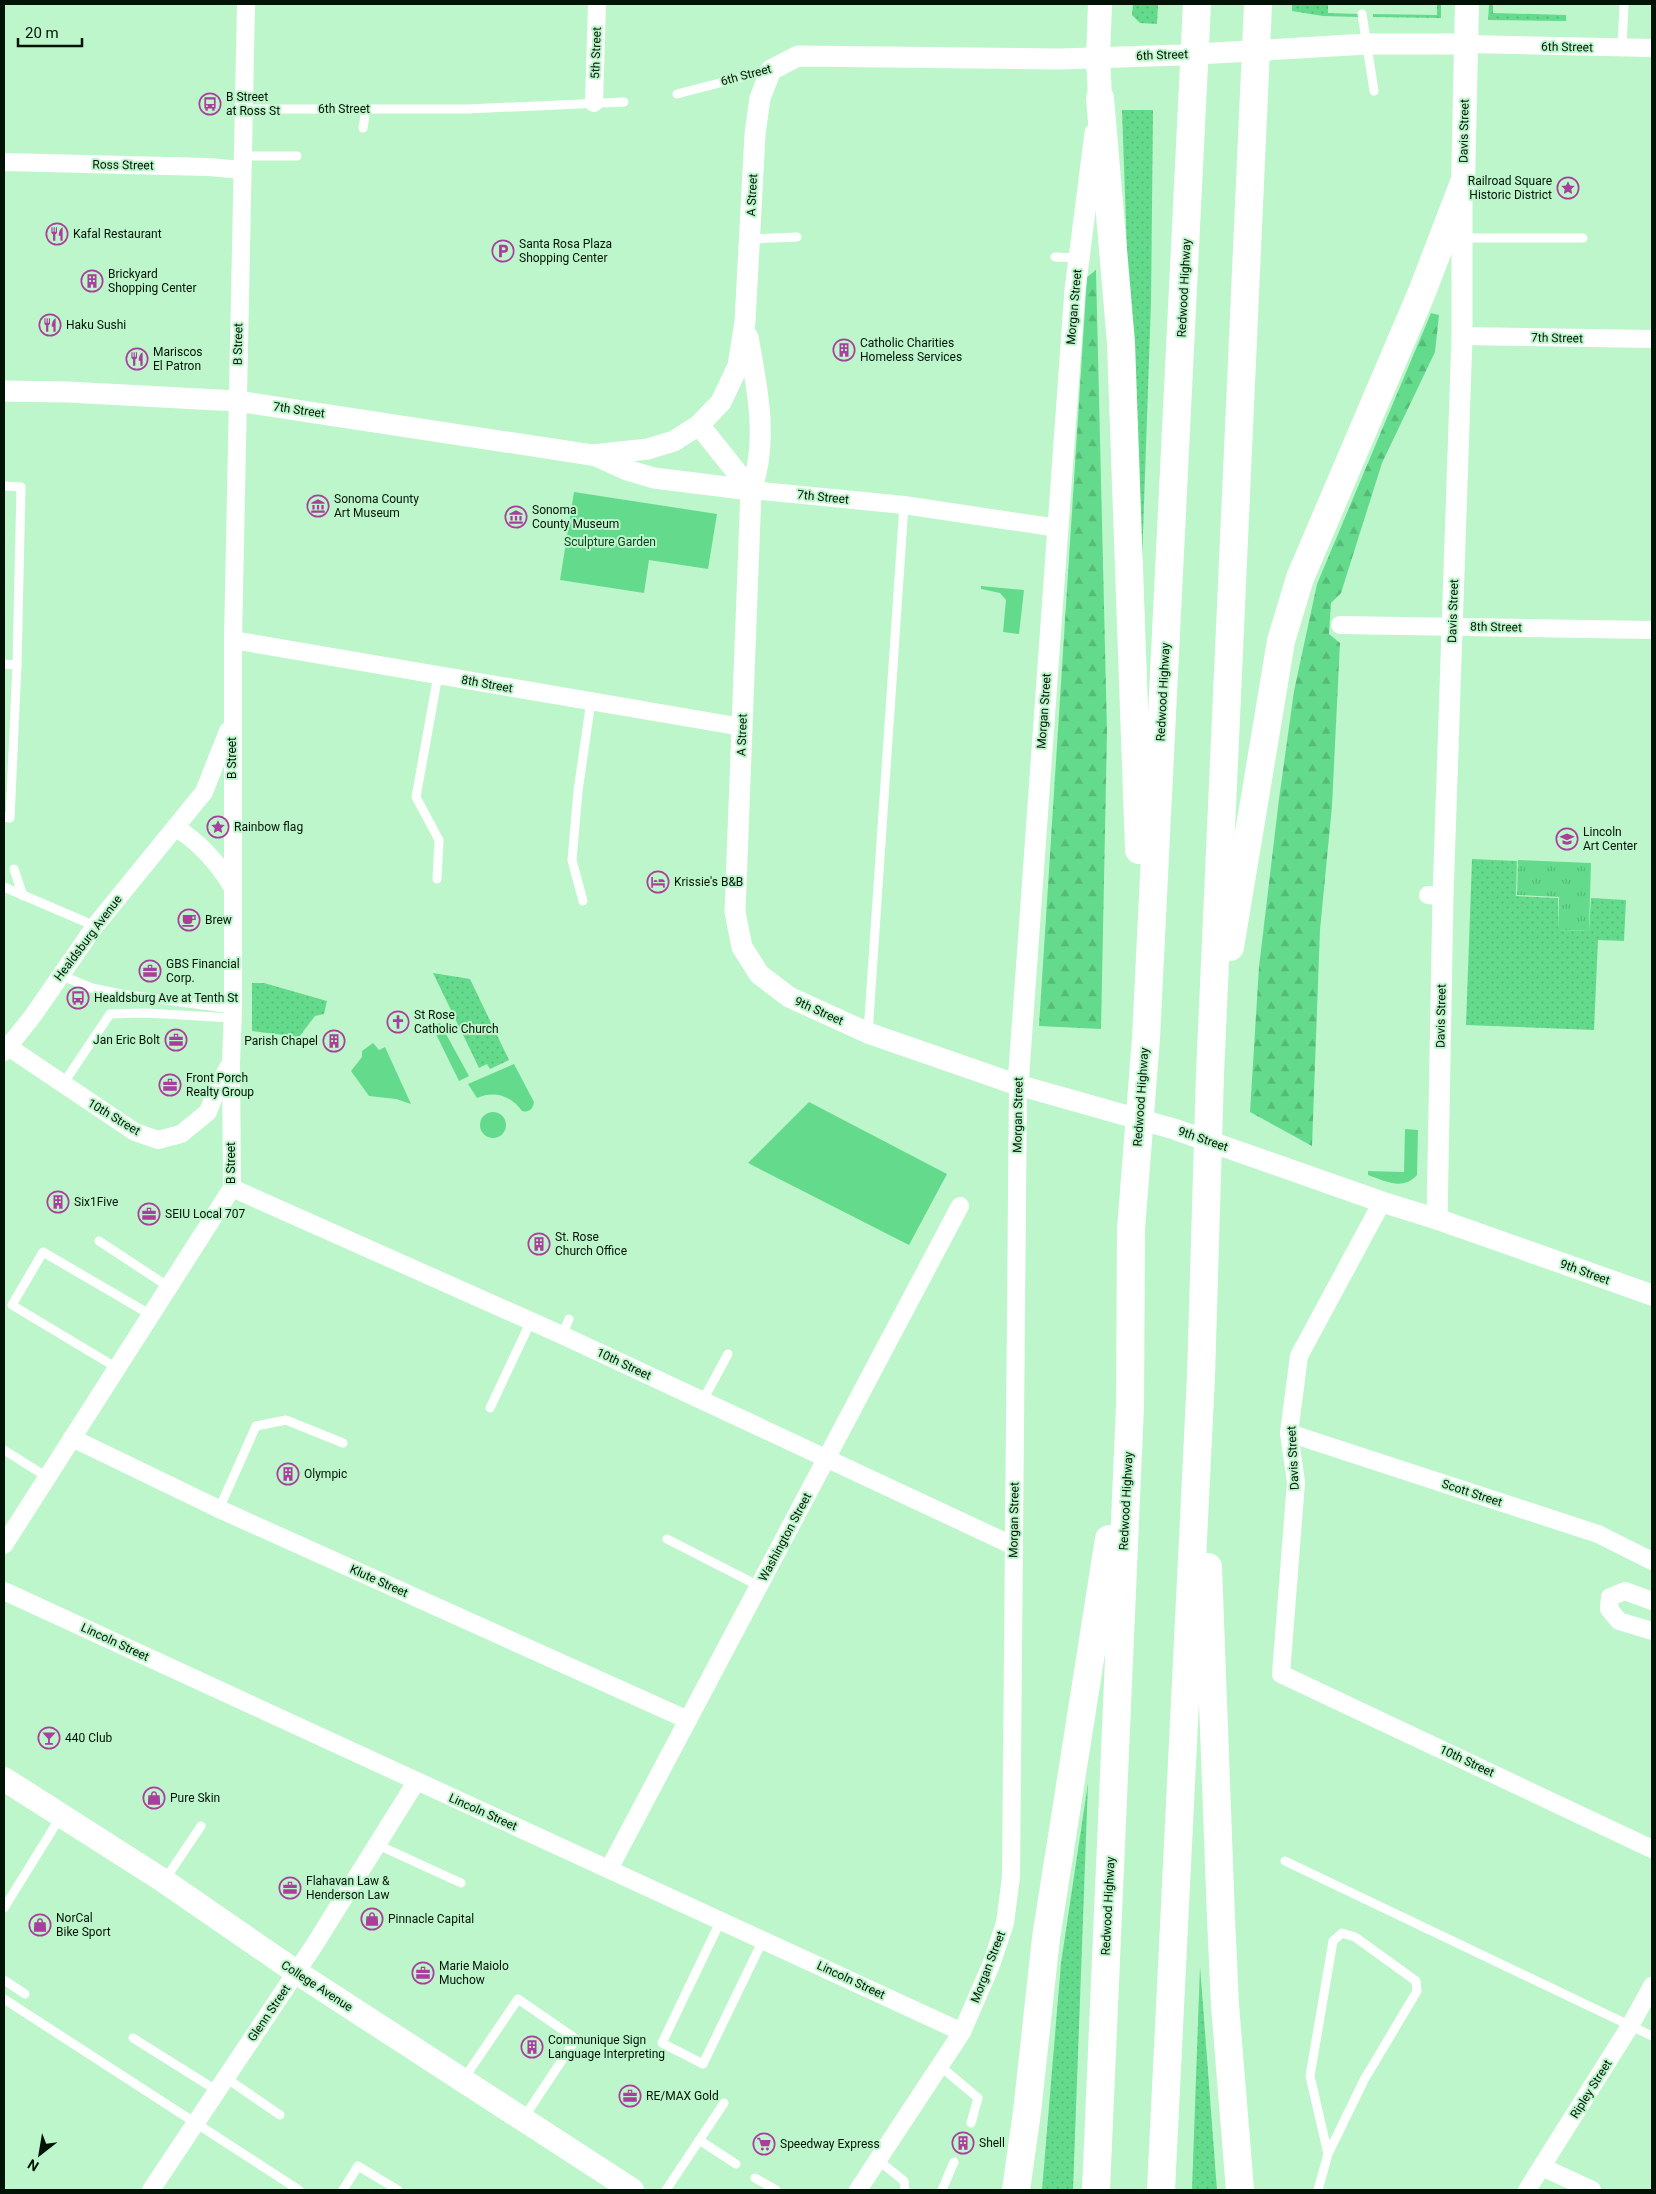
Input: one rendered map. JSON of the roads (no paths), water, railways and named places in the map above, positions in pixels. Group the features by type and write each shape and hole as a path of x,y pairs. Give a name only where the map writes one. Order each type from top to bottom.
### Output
{"highway":[{"name":"Redwood Highway","path":"1096,2190 1130,1406 1131,1229 1146,1038 1197,4"},
{"path":"1161,2190 1201,1376 1203,1257 1210,1074 1258,4"},
{"path":"1100,98 1121,343 1146,1038"},
{"path":"1210,1074 1281,641 1300,578 1422,292 1453,237 1462,185"},
{"path":"1201,1376 1220,1918 1240,2190"},
{"path":"1016,2190 1027,2112 1046,1938 1130,1406"}],"main road":[{"name":"Morgan Street","path":"1100,4 1098,57 1100,98"},
{"name":"Davis Street","path":"1462,185 1467,4"},
{"name":"College Avenue","path":"4,1778 164,1881 296,1972 632,2190"}],"street":[{"name":"B Street","path":"4,1545 232,1188 232,714 246,4"},
{"name":"5th Street","path":"594,103 597,4"},
{"name":"6th Street","path":"771,70 798,56 1061,58 1180,55 1367,44 1652,48"},
{"name":"A Street","path":"699,425 721,402 738,366 745,322 758,107 771,70"},
{"name":"Morgan Street","path":"858,2190 962,2032 991,1965 1005,1923 1010,1877 1018,1085 1079,258 1100,98"},
{"name":"Ross Street","path":"4,162 209,167 242,163"},
{"name":"Davis Street","path":"1437,1219 1436,896 1452,626 1462,336 1453,237"},
{"name":"A Street","path":"745,322 760,401 759,469 751,490 735,912 742,947 759,974"},
{"name":"7th Street","path":"1462,336 1652,340"},
{"name":"7th Street","path":"4,391 68,392 237,401 592,455 627,470 654,478 751,490 904,505 1058,528"},
{"name":"7th Street","path":"592,455 648,449 674,441 699,425"},
{"path":"699,425 751,490"},
{"name":"8th Street","path":"1340,625 1652,630"},
{"name":"8th Street","path":"233,640 742,727"},
{"name":"B Street","path":"176,828 204,792 223,748 232,714"},
{"path":"176,828 195,839 219,866 233,888"},
{"name":"Healdsburg Avenue","path":"5,1048 32,1017 95,926 176,828"},
{"name":"9th Street","path":"759,974 789,998 868,1033 1018,1085 1174,1129 1652,1295"},
{"name":"10th Street","path":"5,1048 135,1132 158,1140 182,1134 208,1112 218,1086 231,1063"},
{"name":"10th Street","path":"232,1188 530,1321 566,1327 703,1400 1014,1546"},
{"name":"Davis Street","path":"1282,1674 1296,1482 1289,1433 1299,1356 1382,1202"},
{"name":"Washington Street","path":"609,1869 960,1206"},
{"name":"Scott Street","path":"1289,1433 1598,1534 1652,1561"},
{"name":"Klute Street","path":"72,1438 219,1509 688,1720"},
{"name":"Lincoln Street","path":"4,1590 416,1782 721,1920 962,2032"},
{"path":"1652,1600 1625,1591 1610,1597 1609,1609 1619,1621 1652,1632"},
{"name":"10th Street","path":"1282,1674 1652,1849"},
{"name":"Glenn Street","path":"150,2190 296,1972 378,1845 416,1782"},
{"name":"Ripley Street","path":"1527,2190 1630,2026 1652,1986"},
{"path":"1542,2167 1592,2190"}],"lane":[{"path":"1622,47 1624,4"},
{"path":"1362,14 1374,91"},
{"name":"6th Street","path":"678,94 771,70"},
{"name":"6th Street","path":"244,109 467,109 624,102"},
{"path":"363,128 366,109"},
{"path":"242,163 297,156"},
{"path":"749,239 797,237"},
{"path":"1453,237 1583,238"},
{"path":"1055,257 1079,258"},
{"path":"4,486 21,487 17,665 10,818 4,817"},
{"path":"868,1033 871,1016 904,505"},
{"path":"4,664 17,665"},
{"path":"437,879 439,840 416,797 438,675"},
{"path":"583,901 572,860 578,791 592,701"},
{"path":"14,869 23,896"},
{"path":"4,887 95,926"},
{"path":"60,975 92,988 233,1014"},
{"path":"63,1084 110,1014 233,1014"},
{"path":"99,1241 169,1287"},
{"path":"117,1368 12,1305 43,1252 151,1315"},
{"path":"490,1408 530,1321"},
{"path":"703,1400 728,1354"},
{"path":"219,1509 256,1426 286,1420 343,1443"},
{"path":"4,1450 47,1477"},
{"path":"667,1539 759,1586"},
{"path":"4,1908 61,1816"},
{"path":"164,1881 201,1826"},
{"path":"378,1845 461,1883"},
{"path":"1285,1861 1652,2036"},
{"path":"721,1920 662,2043 703,2064 762,1940"},
{"path":"1318,2190 1328,2154 1364,2080 1417,1991 1416,1981 1355,1937 1342,1933 1333,1941 1310,2076 1328,2154"},
{"path":"4,1980 25,1994"},
{"path":"4,1999 299,2190"},
{"path":"463,2081 518,2000 576,2039 523,2119"},
{"path":"133,2038 280,2115"},
{"path":"940,2066 978,2098 971,2123"},
{"path":"666,2190 724,2103"},
{"path":"699,2140 736,2164"},
{"path":"878,2160 904,2181 905,2190"},
{"path":"942,2190 954,2162"},
{"path":"343,2190 358,2166 398,2190"},
{"path":"755,2178 776,2190"}],"place":[{"name":"B Street at Ross St","path":"210,104"},
{"name":"Railroad Square Historic District","path":"1568,188"},
{"name":"Kafal Restaurant","path":"57,234"},
{"name":"Santa Rosa Plaza Shopping Center","path":"503,251"},
{"name":"Brickyard Shopping Center","path":"92,281"},
{"name":"Haku Sushi","path":"50,325"},
{"name":"Catholic Charities Homeless Services","path":"844,350"},
{"name":"Mariscos El Patron","path":"137,359"},
{"name":"Sonoma County Art Museum","path":"318,506"},
{"name":"Sonoma County Museum","path":"516,517"},
{"name":"Rainbow flag","path":"218,827"},
{"name":"Lincoln Art Center","path":"1567,839"},
{"name":"Krissie's B&B","path":"658,882"},
{"name":"Brew","path":"189,920"},
{"name":"GBS Financial Corp.","path":"150,971"},
{"name":"Healdsburg Ave at Tenth St","path":"78,998"},
{"name":"St Rose Catholic Church","path":"398,1022"},
{"name":"Jan Eric Bolt","path":"176,1040"},
{"name":"Parish Chapel","path":"334,1041"},
{"name":"Front Porch Realty Group","path":"170,1085"},
{"name":"Six1Five","path":"58,1202"},
{"name":"SEIU Local 707","path":"149,1214"},
{"name":"St. Rose Church Office","path":"539,1244"},
{"name":"Olympic","path":"288,1474"},
{"name":"440 Club","path":"49,1738"},
{"name":"Pure Skin","path":"154,1798"},
{"name":"Flahavan Law & Henderson Law","path":"290,1888"},
{"name":"Pinnacle Capital","path":"372,1919"},
{"name":"NorCal Bike Sport","path":"40,1925"},
{"name":"Marie Maiolo Muchow","path":"423,1973"},
{"name":"Communique Sign Language Interpreting","path":"532,2047"},
{"name":"RE/MAX Gold","path":"630,2096"},
{"name":"Shell","path":"963,2143"},
{"name":"Speedway Express","path":"764,2144"}],"park label":[{"name":"Sculpture Garden","path":"610,542"}]}
